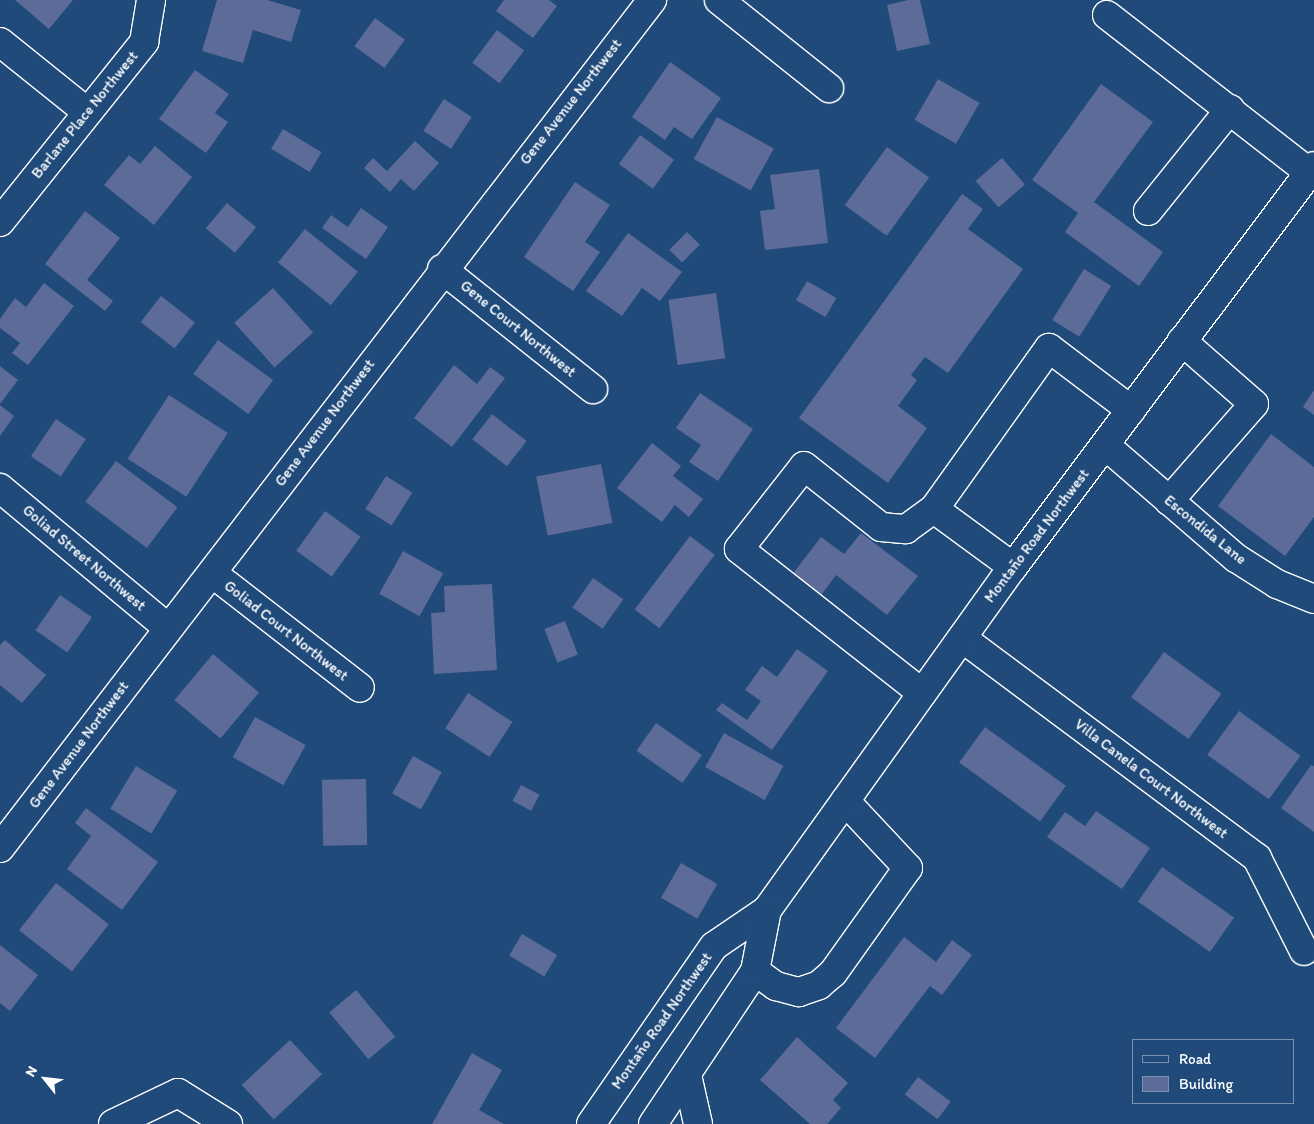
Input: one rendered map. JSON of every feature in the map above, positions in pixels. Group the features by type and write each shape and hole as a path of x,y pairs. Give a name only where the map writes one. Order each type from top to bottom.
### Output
{"street":[{"name":"Barlane Place Northwest","path":"0,222 144,42 151,0"},
{"name":"Gene Avenue Northwest","path":"0,848 168,628 212,574 442,269 652,0"},
{"path":"719,0 829,88"},
{"path":"1107,15 1312,169"},
{"path":"0,42 87,112"},
{"path":"1148,211 1230,109"},
{"name":"Montaño Road Northwest","path":"591,1124 714,946 767,910 1013,568 1312,169"},
{"name":"Gene Court Northwest","path":"442,269 593,389"},
{"path":"1169,501 1254,404 1182,341"},
{"path":"922,693 739,549 804,466 881,527 906,529 934,509 1049,348 1131,410"},
{"name":"Escondida Lane","path":"1105,445 1236,558 1278,584 1314,599"},
{"name":"Goliad Street Northwest","path":"0,488 168,628"},
{"path":"934,509 1013,568"},
{"name":"Goliad Court Northwest","path":"212,574 360,688"},
{"name":"Villa Canela Court Northwest","path":"962,638 1257,858 1304,950"},
{"path":"755,971 776,986 799,992 819,985 832,973 908,868 845,801"},
{"name":"Montaño Road Northwest","path":"653,1124 755,971 767,910"},
{"path":"687,1075 698,1124"},
{"path":"113,1124 178,1093 228,1124"}],"building":[{"path":"15,0 73,0 49,29"},
{"path":"217,0 267,0 301,10 291,42 253,30 243,63 202,51"},
{"path":"504,0 549,0 557,6 533,38 496,11"},
{"path":"908,0 920,0 930,44 897,51 887,5"},
{"path":"375,18 405,40 384,68 354,46"},
{"path":"497,30 524,50 499,83 472,63"},
{"path":"670,62 721,98 692,139 674,127 665,140 632,117"},
{"path":"195,70 229,94 215,113 228,122 206,153 159,119"},
{"path":"938,79 980,103 956,144 914,120"},
{"path":"1101,84 1153,122 1094,202 1163,252 1139,286 1065,232 1078,213 1032,180"},
{"path":"444,99 472,117 451,149 423,131"},
{"path":"717,117 774,149 751,190 694,159"},
{"path":"283,129 322,152 310,172 271,149"},
{"path":"640,135 674,160 653,189 619,164"},
{"path":"415,141 439,163 414,191 401,179 390,192 364,168 373,158 387,171"},
{"path":"155,146 192,177 154,225 104,185 129,155 140,164"},
{"path":"887,147 929,178 887,236 845,205"},
{"path":"1002,158 1025,184 999,207 976,181"},
{"path":"819,169 828,243 765,250 760,211 775,209 770,175"},
{"path":"575,182 610,205 585,242 600,252 573,291 524,257"},
{"path":"962,194 983,209 968,229 1023,269 948,373 925,357 911,375 917,380 898,406 927,428 888,483 799,418"},
{"path":"227,203 256,227 235,253 206,228"},
{"path":"361,208 388,227 366,259 322,228 331,215 348,227"},
{"path":"85,211 120,238 87,280 113,301 105,311 45,264"},
{"path":"305,229 358,272 331,305 278,262"},
{"path":"687,232 700,245 682,262 669,250"},
{"path":"628,233 682,272 660,301 642,288 622,316 586,291"},
{"path":"1084,269 1111,286 1079,337 1052,320"},
{"path":"807,281 836,298 825,317 796,300"},
{"path":"44,283 74,306 28,365 12,353 20,343 0,328 0,319 15,298 26,307"},
{"path":"273,288 313,333 275,367 234,323"},
{"path":"716,293 725,358 678,365 668,300"},
{"path":"161,296 195,322 175,348 141,322"},
{"path":"218,340 273,380 248,414 193,374"},
{"path":"454,365 477,384 490,367 505,378 452,447 414,418"},
{"path":"0,366 18,380 0,404"},
{"path":"1314,390 1314,415 1303,407"},
{"path":"700,393 753,429 718,481 689,462 701,445 676,428"},
{"path":"169,395 228,433 186,497 128,459"},
{"path":"0,405 14,416 0,436"},
{"path":"492,414 527,441 507,466 472,439"},
{"path":"56,419 86,439 61,476 31,456"},
{"path":"1271,434 1314,467 1314,517 1285,556 1218,506"},
{"path":"652,443 681,466 673,476 703,499 689,517 675,505 662,522 617,488"},
{"path":"116,461 177,507 147,548 85,502"},
{"path":"601,464 612,523 548,535 536,477"},
{"path":"386,476 412,492 392,526 365,509"},
{"path":"325,511 361,537 332,577 296,551"},
{"path":"861,533 918,576 887,615 836,575 819,598 791,576 821,537 844,554"},
{"path":"690,536 715,555 659,628 635,609"},
{"path":"403,551 443,573 419,616 379,594"},
{"path":"593,578 623,599 603,629 572,607"},
{"path":"492,584 497,670 434,674 431,613 445,612 444,586"},
{"path":"60,595 92,617 67,653 35,630"},
{"path":"565,621 578,655 557,662 544,629"},
{"path":"5,640 46,675 22,703 0,685 0,645"},
{"path":"797,649 828,671 772,750 716,710 722,703 747,720 761,701 745,690 762,666 777,677"},
{"path":"1164,652 1221,694 1189,739 1131,697"},
{"path":"213,654 259,693 220,739 174,700"},
{"path":"468,693 512,722 490,757 445,728"},
{"path":"1239,711 1300,756 1269,799 1207,755"},
{"path":"255,717 306,745 283,785 233,757"},
{"path":"656,723 702,755 682,783 636,751"},
{"path":"985,727 1066,786 1040,821 959,763"},
{"path":"724,733 783,766 765,800 705,767"},
{"path":"413,756 442,772 421,810 392,794"},
{"path":"1311,765 1314,766 1314,832 1281,808"},
{"path":"136,766 177,791 151,834 110,809"},
{"path":"366,779 367,845 323,846 322,780"},
{"path":"521,785 540,795 531,811 513,801"},
{"path":"86,808 158,862 122,910 67,869 91,836 75,823"},
{"path":"1096,811 1150,848 1122,889 1047,837 1065,812 1085,826"},
{"path":"681,863 717,884 697,919 661,898"},
{"path":"1162,867 1234,917 1210,952 1138,901"},
{"path":"56,883 109,924 72,972 19,930"},
{"path":"522,934 557,955 544,977 509,955"},
{"path":"904,937 936,962 952,940 972,955 942,995 930,986 875,1058 836,1028"},
{"path":"0,945 38,975 10,1011 0,1003"},
{"path":"356,990 395,1037 368,1059 329,1012"},
{"path":"797,1037 848,1083 833,1100 841,1108 827,1124 810,1124 760,1080"},
{"path":"290,1040 322,1074 274,1119 242,1085"},
{"path":"472,1053 502,1070 479,1110 504,1124 432,1124"},
{"path":"918,1077 951,1102 938,1119 905,1095"}]}
